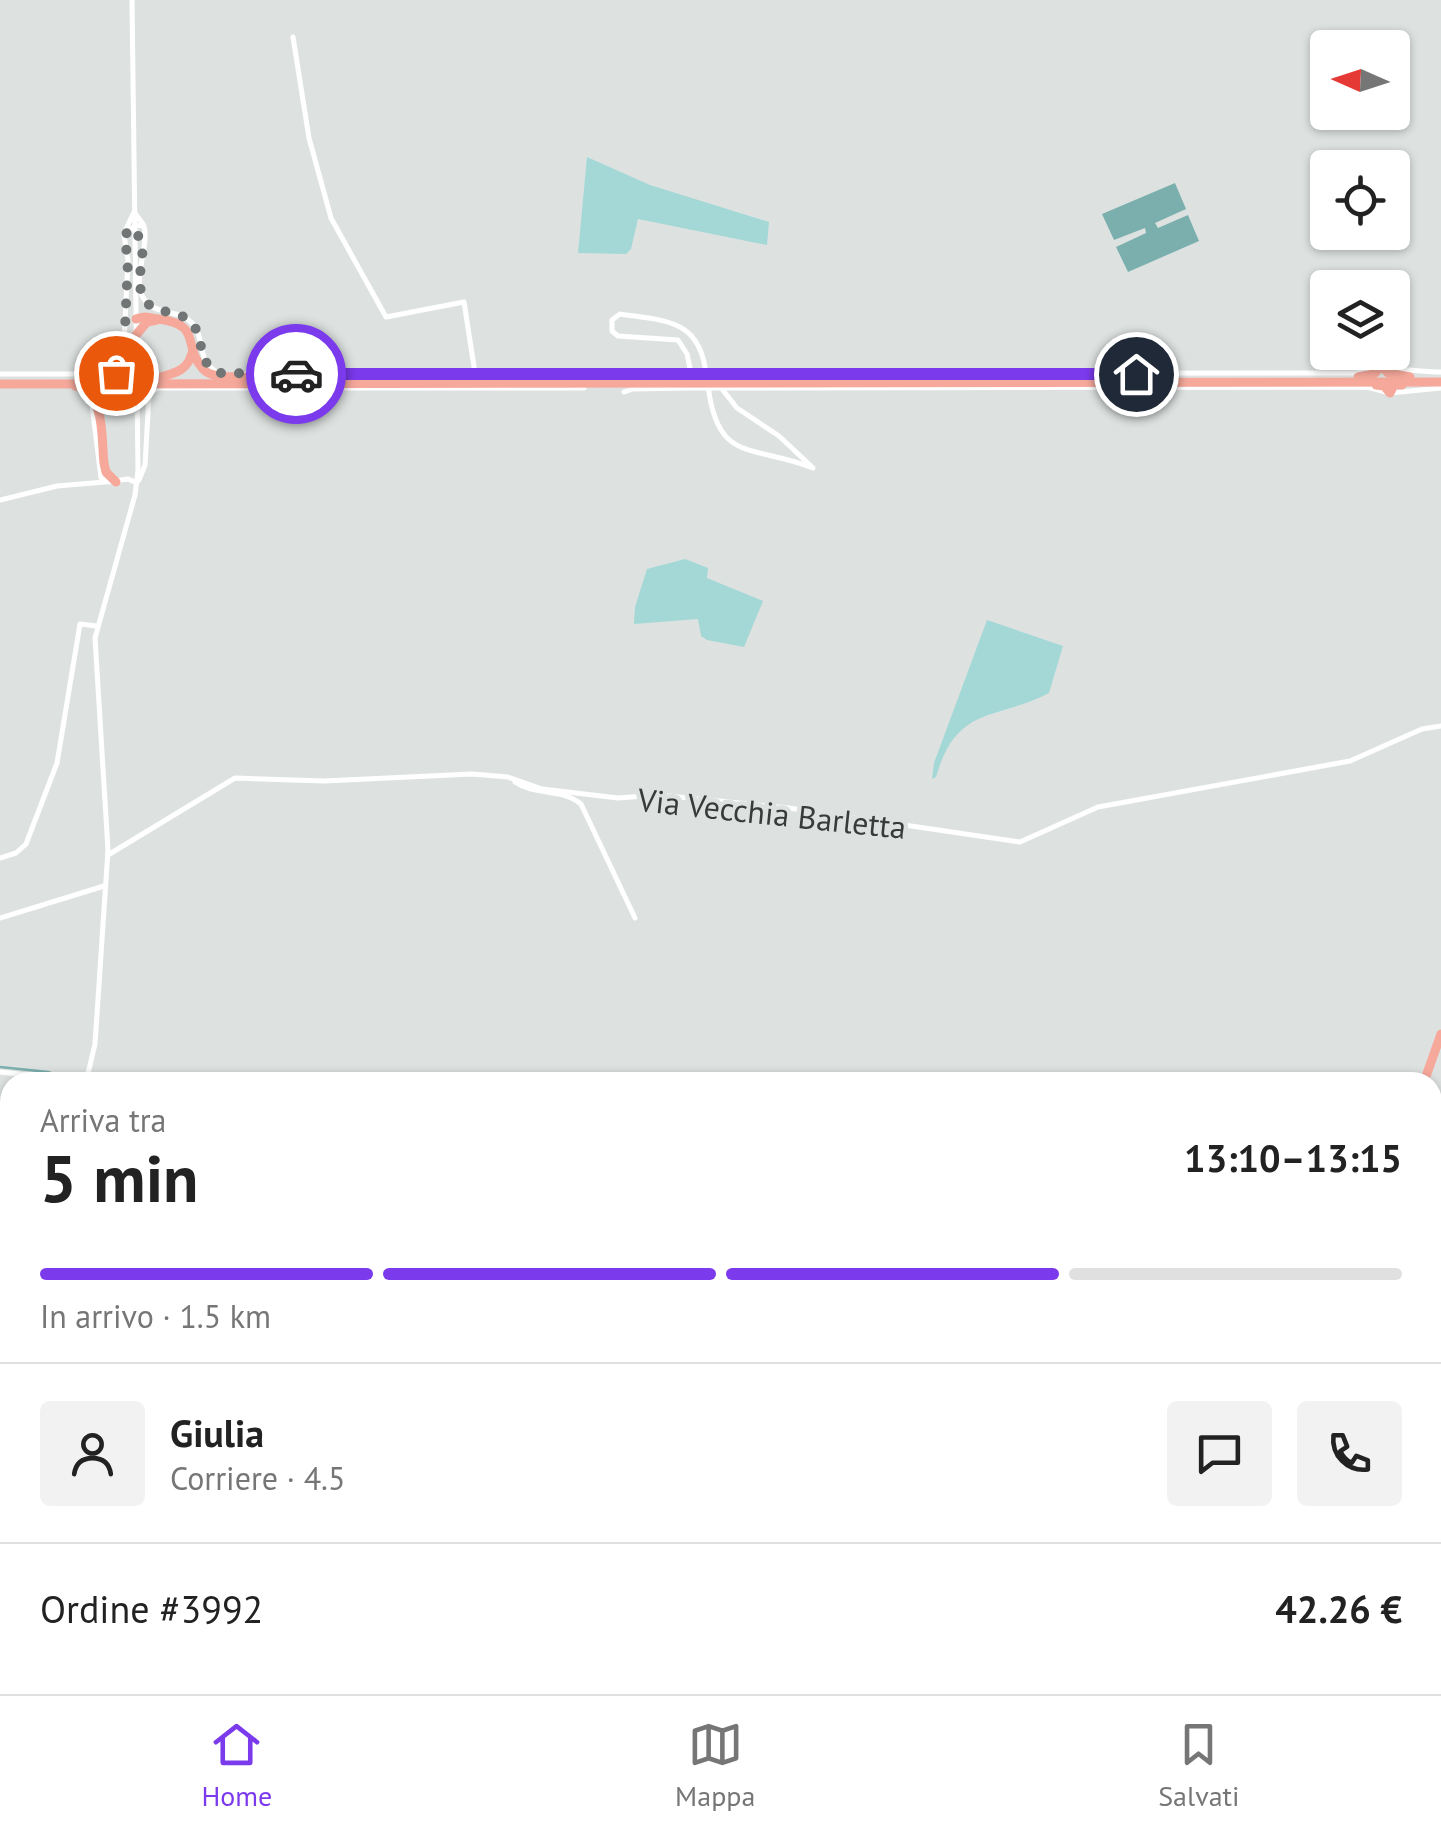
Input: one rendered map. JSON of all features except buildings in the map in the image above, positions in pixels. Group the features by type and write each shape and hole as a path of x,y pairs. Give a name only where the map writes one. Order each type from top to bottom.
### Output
{"highway":[{"path":"136,305 143,319"},
{"path":"143,319 181,324 191,335 201,367 208,373 250,378"},
{"path":"136,335 143,319"},
{"path":"152,378 187,366 194,345"},
{"path":"1358,377 1378,370"},
{"path":"1385,370 1409,380"},
{"path":"0,381 1358,377 1409,380"},
{"path":"1369,382 1384,386 1390,393 1394,385 1409,380"},
{"path":"0,381 139,384 1441,380"},
{"path":"53,384 85,388 94,398 106,472 114,482"},
{"path":"98,410 103,395 112,388 139,384"},
{"path":"1430,1072 1441,1034"}],"street":[{"path":"0,381 113,374 123,364 128,231 134,212 132,0"},
{"path":"293,37 309,138 331,218 386,317 464,302 475,373"},
{"path":"134,212 144,226 140,278 143,297 153,307 182,315 192,323 198,332 202,358 214,371 264,374 1367,370"},
{"path":"128,231 138,224 144,226"},
{"path":"128,231 144,249"},
{"path":"136,305 138,241"},
{"path":"691,373 688,354 678,340 618,336 612,331 612,320 620,314 681,326 698,340 705,358 714,421 727,440 739,448 788,458 813,468 779,436 744,413 726,392 716,388"},
{"path":"88,1072 95,1044 108,855 95,652 98,626 137,483 136,335"},
{"path":"1398,370 1441,380"},
{"path":"624,392 716,388 1367,387 1390,393 1441,380"},
{"path":"0,381 73,388 86,393 92,407 100,474 114,482"},
{"path":"137,483 144,466 149,395 157,388 584,388"},
{"path":"732,388 734,403"},
{"path":"734,403 738,393 747,388"},
{"path":"772,457 780,452 779,436"},
{"path":"772,457 794,450"},
{"path":"788,458 794,450"},
{"path":"128,482 138,470"},
{"path":"128,482 135,495"},
{"path":"0,500 58,486 137,483"},
{"path":"0,858 26,844 56,764 80,624 98,626"},
{"name":"Via Vecchia Barletta","path":"108,855 235,778 324,781 472,774 618,798 642,796 790,808 1020,842 1098,807 1344,762 1422,729 1441,726"},
{"path":"508,778 524,788 565,795 581,804 634,918"},
{"path":"0,918 104,886"}],"shaded area":[{"path":"587,157 650,185 769,222 767,245 638,219 631,249 626,254 578,253"},
{"path":"1175,183 1186,209 1155,223 1158,228 1188,215 1199,241 1128,272 1116,247 1146,233 1145,228 1114,240 1102,214"},
{"path":"685,559 708,568 707,578 763,601 744,647 707,640 701,636 698,619 634,624 647,569"},
{"path":"987,620 1063,646 1049,693 967,726 955,737 932,779 934,763"}],"waterway":[{"path":"0,1067 48,1072"}],"way so far":[{"path":"116,373 123,364 124,352 128,260 124,235 134,228 144,249 140,278 143,297 153,307 182,315 192,323 198,332 202,358 210,368 221,373 296,374"}],"route":[{"path":"296,374 1136,374"}]}
